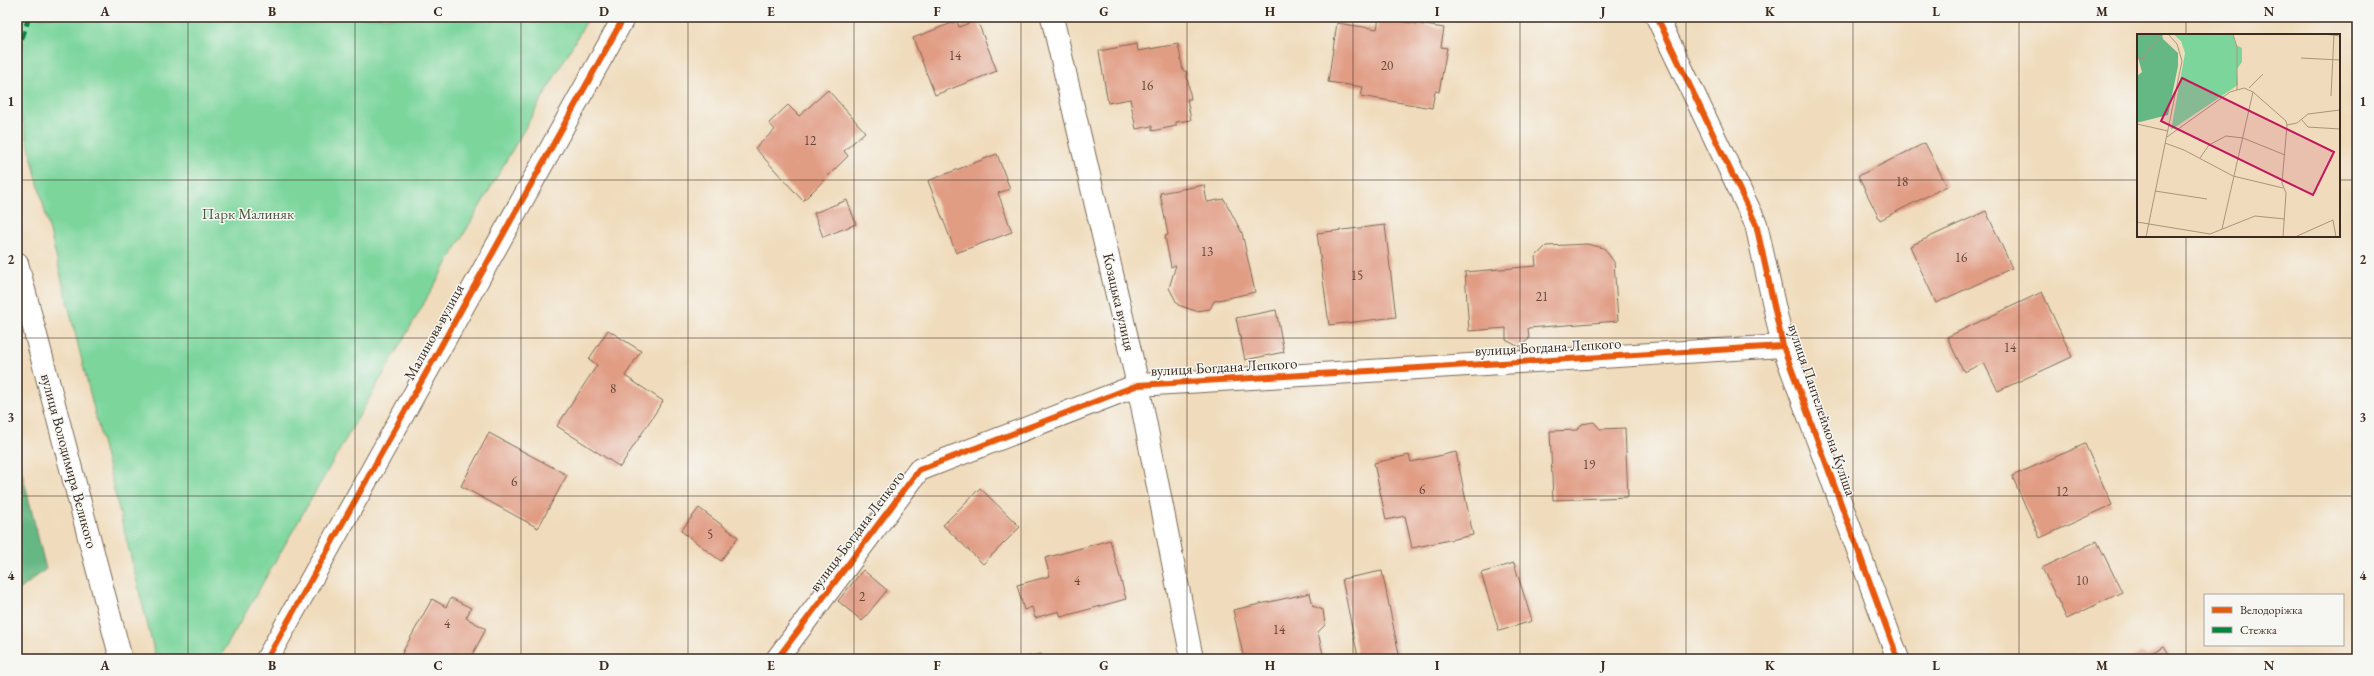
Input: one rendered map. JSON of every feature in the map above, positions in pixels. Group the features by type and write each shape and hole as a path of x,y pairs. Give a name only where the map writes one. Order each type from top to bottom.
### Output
{"street":[{"name":"Малинова вулиця","path":"267,659 624,17"},
{"name":"Козацька вулиця","path":"1052,17 1138,385 1192,659"},
{"name":"вулиця Пантелеймона Куліша","path":"1657,17 1756,224 1783,346 1898,659"},
{"name":"вулиця Володимира Великого","path":"17,263 121,659"},
{"name":"вулиця Богдана Лепкого","path":"777,659 919,470 1138,385 1783,346"}],"green space":[{"name":"Парк Малиняк","path":"17,17 589,17 219,659 156,659 17,99"},
{"path":"17,452 46,569 17,592"}],"building":[{"path":"1379,18 1444,28 1441,47 1447,48 1439,92 1435,91 1432,108 1361,96 1363,87 1328,82 1337,23 1377,29"},
{"path":"977,20 997,71 935,95 913,38 957,21 959,27"},
{"path":"1137,44 1138,51 1178,44 1183,71 1186,71 1191,99 1187,99 1191,120 1176,122 1176,126 1152,131 1152,126 1136,129 1130,99 1108,103 1099,51"},
{"path":"828,90 865,132 844,151 848,156 803,201 755,148 775,130 769,123 788,105 799,116"},
{"path":"1925,143 1947,186 1880,220 1858,176"},
{"path":"997,154 1010,189 998,193 1012,232 956,253 928,181"},
{"path":"1204,185 1207,202 1224,199 1242,233 1255,292 1214,301 1210,309 1196,311 1178,305 1169,288 1176,265 1171,267 1165,236 1168,235 1160,193"},
{"path":"847,200 856,224 823,237 814,213"},
{"path":"1986,211 2012,268 1936,303 1910,246"},
{"path":"1385,225 1396,317 1329,325 1317,233"},
{"path":"1587,244 1604,248 1614,262 1618,321 1528,328 1529,339 1519,347 1506,340 1506,328 1469,331 1465,272 1536,266 1535,257 1546,246"},
{"path":"2042,292 2072,357 1998,391 1984,363 1964,372 1947,337"},
{"path":"1276,310 1284,352 1245,360 1236,318"},
{"path":"608,330 641,351 625,376 663,401 620,467 557,426 597,365 589,359"},
{"path":"1594,422 1600,429 1625,428 1628,497 1553,500 1550,431 1577,430 1582,424"},
{"path":"489,433 567,475 538,528 461,486"},
{"path":"2085,444 2112,505 2040,538 2012,476"},
{"path":"1456,452 1473,535 1412,548 1405,516 1386,520 1374,463 1409,455 1411,462"},
{"path":"980,488 1020,527 983,564 943,525"},
{"path":"699,508 738,537 721,561 681,531"},
{"path":"1110,540 1126,599 1061,617 1059,611 1035,618 1032,607 1024,610 1017,585 1050,576 1045,558"},
{"path":"2097,541 2122,592 2067,619 2042,568"},
{"path":"1514,563 1532,621 1499,631 1481,573"},
{"path":"863,570 887,590 862,621 838,601"},
{"path":"1382,571 1400,659 1350,659 1358,657 1342,579"},
{"path":"1310,593 1313,606 1323,610 1325,625 1318,632 1324,659 1244,659 1233,610"},
{"path":"451,598 471,608 466,618 486,629 470,659 413,659 402,653 432,599 446,607"},
{"path":"2164,646 2172,659 2132,659 2141,653 2146,656"},
{"path":"1041,654 1042,659 1020,659 1020,658"}],"marked path":[{"path":"17,54 29,17"}],"cycle path":[{"path":"267,659 624,17"},
{"path":"1657,17 1756,224 1783,346 1898,659"},
{"path":"777,659 919,470 1138,385 1783,346"}]}
